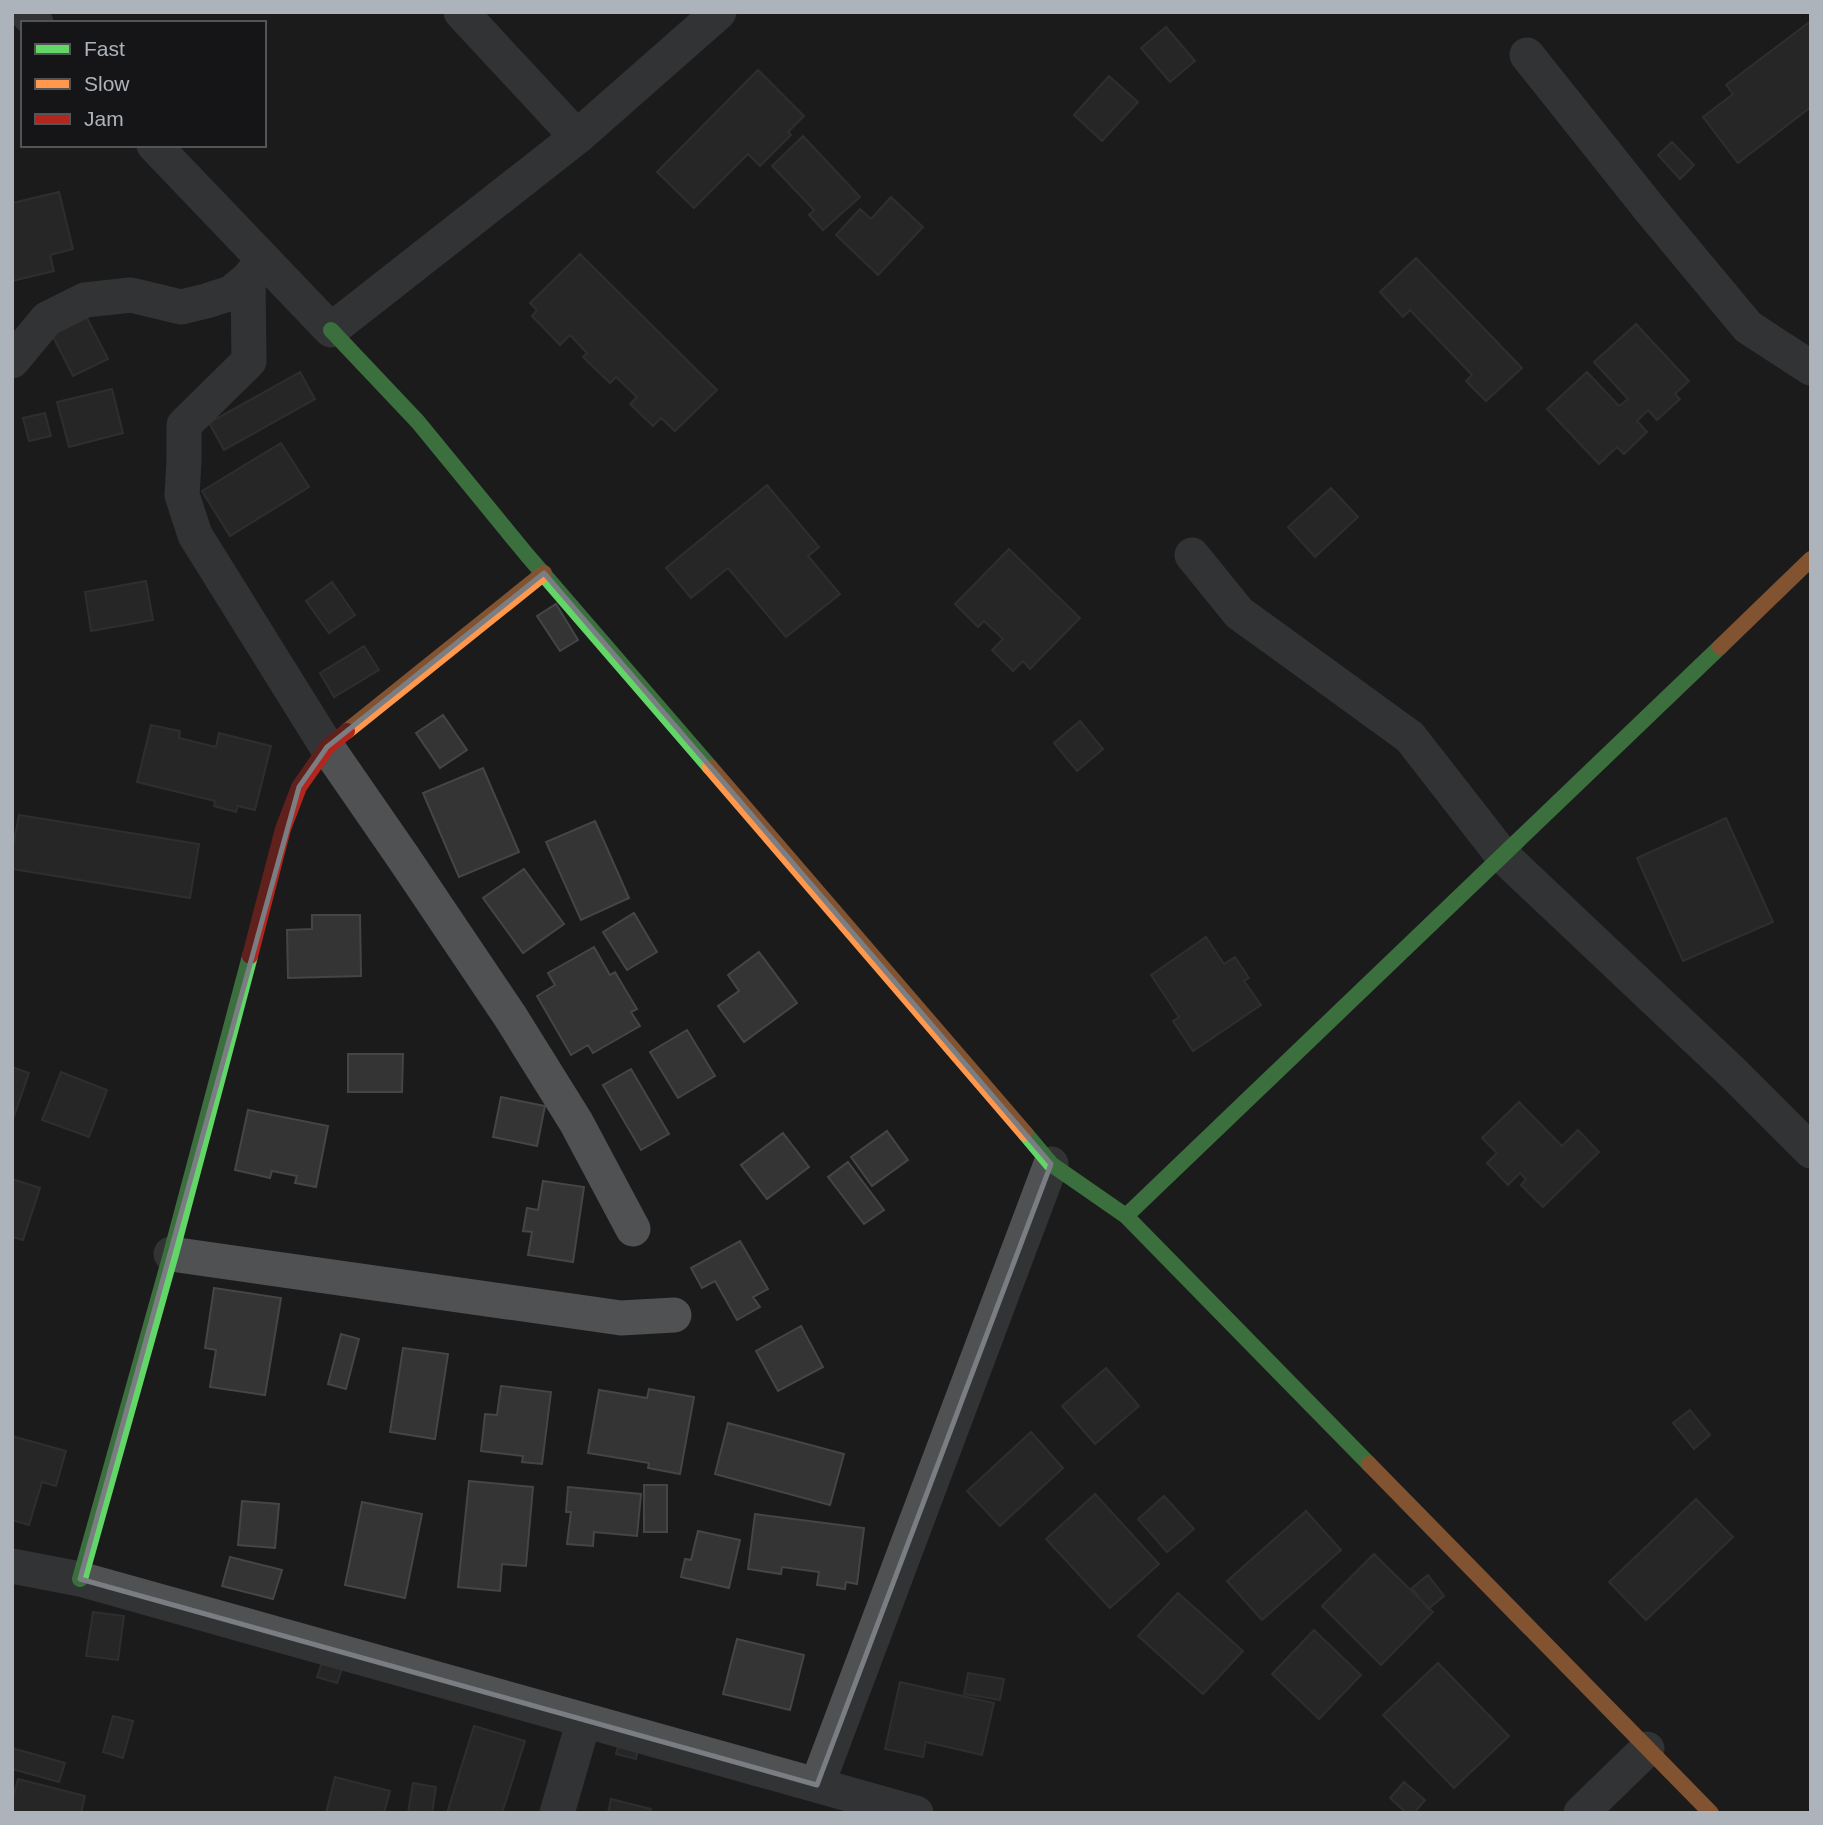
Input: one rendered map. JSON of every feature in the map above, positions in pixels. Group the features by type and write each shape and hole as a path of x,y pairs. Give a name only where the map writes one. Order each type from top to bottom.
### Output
{"street":[{"path":"461,12 577,138"},
{"path":"331,330 577,138 719,12"},
{"path":"1527,55 1748,327 1811,368"},
{"path":"155,147 256,269 331,330 418,422 544,573 1051,1164 1126,1216 1711,1813"},
{"path":"12,361 47,319 85,300 131,295 181,307 231,293 256,269"},
{"path":"256,269 249,361 184,425 182,495 195,535 327,747 510,1016 576,1122 633,1229"},
{"path":"1192,555 1239,614 1410,737 1502,855 1734,1074 1811,1151"},
{"path":"1126,1216 1811,559"},
{"path":"80,1578 171,1254 283,829 299,787 327,747 544,573"},
{"path":"817,1785 1051,1164"},
{"path":"171,1254 621,1318 674,1315"},
{"path":"12,1566 80,1578 916,1813"},
{"path":"557,1813 584,1720"},
{"path":"1581,1813 1647,1748"}],"highlighted area":[{"path":"544,573 1051,1164 817,1785 80,1579 299,787 327,747"}],"building":[{"path":"1808,23 1811,26 1811,107 1738,163 1703,117 1733,94 1726,85"},
{"path":"1166,27 1195,61 1170,82 1141,48"},
{"path":"758,70 804,116 788,132 791,135 760,166 748,154 694,208 657,172"},
{"path":"1109,76 1138,102 1102,141 1074,115"},
{"path":"803,136 860,197 823,230 809,215 814,210 772,166"},
{"path":"1672,142 1694,165 1680,179 1658,155"},
{"path":"59,192 73,249 50,255 54,271 12,281 12,203"},
{"path":"891,197 923,227 878,275 836,235 860,209 871,219"},
{"path":"580,254 717,390 675,431 661,418 653,426 630,404 637,397 616,377 610,383 583,357 587,353 570,335 560,345 532,316 537,310 530,303"},
{"path":"1416,258 1522,368 1486,401 1466,381 1472,375 1410,310 1403,317 1380,292"},
{"path":"85,314 108,359 73,376 50,331"},
{"path":"1636,324 1689,381 1675,394 1680,399 1657,420 1648,410 1637,421 1647,432 1624,454 1617,447 1599,464 1547,409 1587,372 1619,406 1628,399 1594,362"},
{"path":"300,372 315,399 224,450 209,423"},
{"path":"112,389 123,433 69,447 57,402"},
{"path":"45,413 51,436 29,441 23,418"},
{"path":"281,443 309,487 230,536 202,491"},
{"path":"767,485 819,547 808,556 840,594 786,637 728,568 691,598 666,568"},
{"path":"1331,488 1358,517 1315,557 1288,527"},
{"path":"1009,549 1080,618 1030,669 1023,661 1013,671 992,650 1003,639 984,621 978,627 955,604"},
{"path":"146,581 153,620 91,631 85,592"},
{"path":"332,582 355,615 329,633 306,601"},
{"path":"556,604 578,640 560,651 537,616"},
{"path":"364,646 379,670 334,697 320,673"},
{"path":"443,715 467,750 440,768 416,733"},
{"path":"1080,721 1103,749 1077,771 1054,743"},
{"path":"151,725 180,731 179,738 216,747 219,733 271,746 255,810 238,806 236,812 214,806 215,801 137,782"},
{"path":"483,768 519,852 459,877 423,793"},
{"path":"19,815 199,844 190,898 12,869 12,851"},
{"path":"1726,818 1773,922 1683,961 1637,858"},
{"path":"595,821 629,898 581,920 546,842"},
{"path":"524,869 564,924 523,953 483,898"},
{"path":"634,913 657,952 627,970 603,932"},
{"path":"312,915 360,915 361,976 288,978 287,930 312,929"},
{"path":"1206,937 1224,964 1235,957 1249,978 1244,981 1261,1005 1193,1051 1173,1021 1179,1017 1151,975"},
{"path":"594,947 610,975 615,972 637,1009 631,1012 640,1026 593,1053 588,1045 571,1055 537,996 555,985 548,973"},
{"path":"759,952 797,1003 744,1042 718,1006 739,991 728,975"},
{"path":"687,1030 715,1076 678,1098 650,1052"},
{"path":"348,1054 403,1054 402,1092 348,1092"},
{"path":"12,1067 29,1073 12,1122"},
{"path":"631,1069 669,1134 641,1150 603,1085"},
{"path":"61,1072 107,1090 89,1137 42,1120"},
{"path":"501,1097 545,1106 537,1146 493,1137"},
{"path":"1519,1102 1562,1146 1578,1130 1599,1152 1543,1207 1521,1185 1526,1179 1520,1173 1508,1185 1487,1163 1497,1153 1482,1138"},
{"path":"248,1110 328,1126 316,1187 295,1183 297,1176 272,1171 270,1178 235,1170"},
{"path":"887,1131 908,1160 872,1186 851,1157"},
{"path":"783,1133 809,1167 767,1199 741,1165"},
{"path":"848,1162 884,1210 864,1224 828,1177"},
{"path":"12,1179 40,1188 23,1240 12,1237"},
{"path":"543,1181 584,1187 573,1262 528,1255 532,1232 523,1231 527,1208 538,1210"},
{"path":"740,1241 768,1289 753,1297 760,1307 737,1320 715,1281 702,1288 691,1268"},
{"path":"214,1288 281,1298 265,1395 210,1387 216,1350 205,1348"},
{"path":"801,1326 823,1367 778,1391 756,1351"},
{"path":"341,1334 359,1339 346,1389 328,1384"},
{"path":"403,1348 448,1354 435,1439 390,1432"},
{"path":"1106,1368 1139,1406 1095,1444 1062,1406"},
{"path":"501,1386 551,1392 542,1464 522,1462 523,1456 481,1451 485,1414 497,1415"},
{"path":"649,1389 694,1397 680,1474 648,1468 649,1463 588,1453 599,1390 647,1398"},
{"path":"1690,1410 1710,1435 1694,1449 1673,1423"},
{"path":"728,1423 844,1454 830,1505 715,1474"},
{"path":"1031,1432 1063,1468 1000,1526 967,1491"},
{"path":"12,1436 66,1451 56,1486 42,1482 29,1525 12,1520"},
{"path":"469,1481 533,1487 526,1566 502,1564 500,1591 458,1587"},
{"path":"644,1485 667,1485 667,1532 644,1532"},
{"path":"568,1487 641,1494 637,1536 594,1532 593,1546 567,1544 571,1512 566,1512"},
{"path":"1095,1494 1159,1564 1110,1608 1046,1539"},
{"path":"1164,1496 1194,1529 1167,1552 1138,1519"},
{"path":"1696,1499 1733,1537 1646,1620 1609,1582"},
{"path":"242,1501 279,1504 275,1548 238,1545"},
{"path":"362,1502 422,1514 405,1598 345,1585"},
{"path":"1306,1511 1341,1550 1262,1620 1227,1581"},
{"path":"755,1514 864,1528 857,1584 846,1582 845,1589 817,1585 819,1572 782,1567 781,1574 748,1569"},
{"path":"698,1531 740,1540 729,1588 681,1577 685,1559 691,1560"},
{"path":"1374,1554 1433,1612 1381,1665 1322,1606"},
{"path":"230,1557 282,1570 273,1599 222,1586"},
{"path":"1428,1575 1444,1596 1428,1609 1412,1588"},
{"path":"1178,1593 1243,1651 1203,1694 1138,1636"},
{"path":"93,1612 124,1616 118,1660 86,1656"},
{"path":"1314,1630 1361,1675 1319,1719 1272,1674"},
{"path":"737,1639 804,1655 790,1710 723,1694"},
{"path":"325,1653 345,1660 337,1683 317,1677"},
{"path":"1438,1663 1509,1736 1454,1788 1383,1715"},
{"path":"968,1673 1004,1679 1000,1700 964,1694"},
{"path":"900,1682 994,1703 982,1755 926,1742 923,1757 885,1749"},
{"path":"113,1716 133,1721 123,1758 103,1752"},
{"path":"474,1726 525,1741 502,1813 447,1813"},
{"path":"621,1736 640,1741 636,1759 616,1754"},
{"path":"12,1748 65,1763 59,1782 12,1769"},
{"path":"335,1777 390,1791 384,1813 326,1813"},
{"path":"18,1779 85,1796 81,1813 12,1813"},
{"path":"1404,1782 1425,1800 1414,1813 1406,1813 1390,1798"},
{"path":"413,1783 436,1787 432,1813 408,1813"},
{"path":"611,1799 651,1809 650,1813 608,1813"}],"traffic: fast":[{"path":"331,330 418,422 527,555 710,767"},
{"path":"1126,1216 1720,647"},
{"path":"80,1579 171,1254 250,956"},
{"path":"1025,1133 1051,1164 1126,1216 1369,1464"}],"traffic: slow":[{"path":"1720,647 1811,559"},
{"path":"347,731 544,573"},
{"path":"710,767 1025,1133"},
{"path":"1369,1464 1711,1813"}],"traffic: jam":[{"path":"250,956 283,829 299,787 327,747 347,731"}]}
